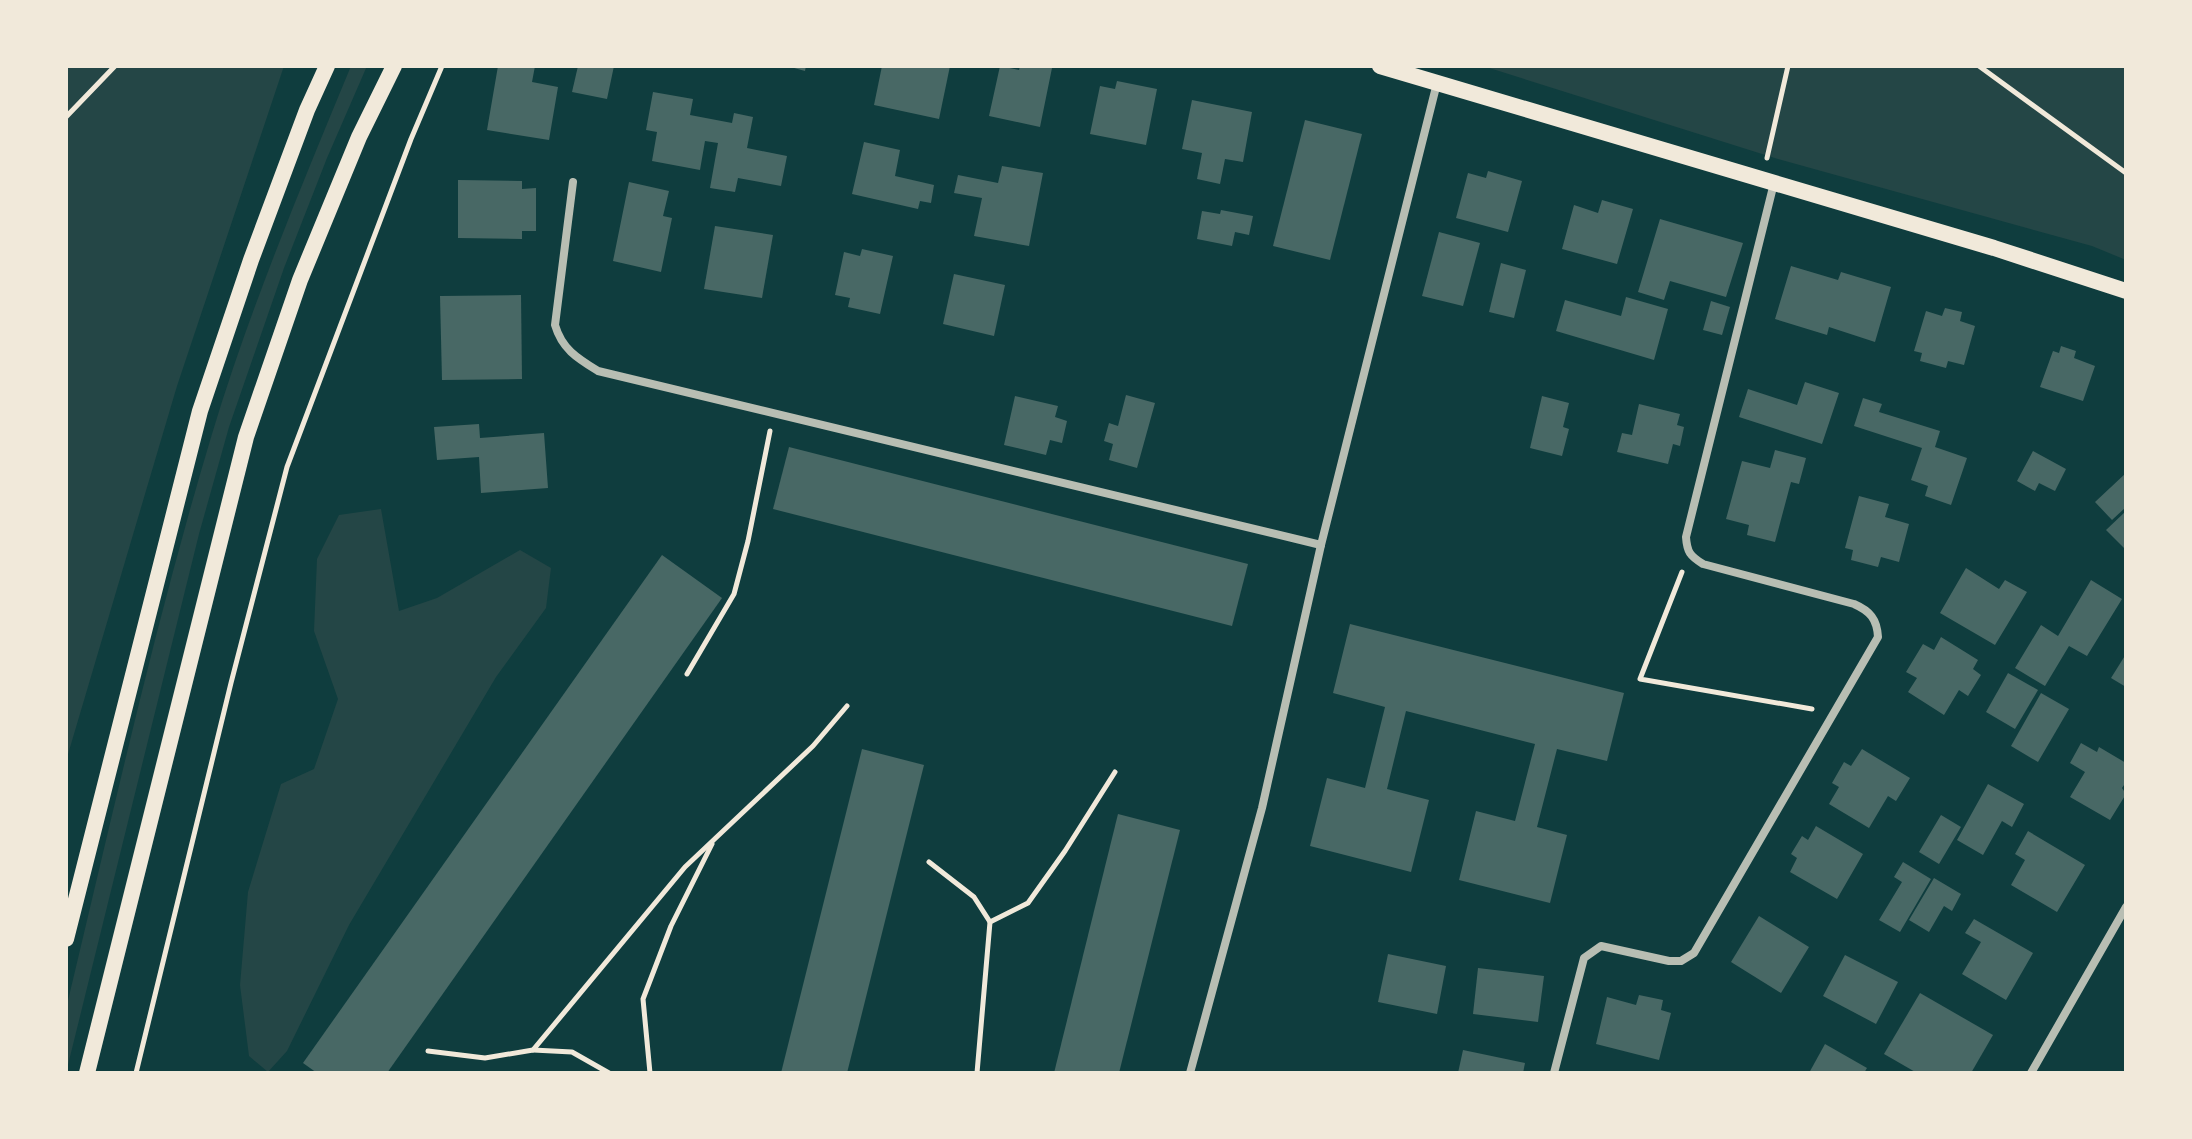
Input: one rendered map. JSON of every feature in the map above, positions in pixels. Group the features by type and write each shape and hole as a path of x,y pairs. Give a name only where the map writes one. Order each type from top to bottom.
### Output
{"main road":[{"path":"66,939 200,411 261,233 307,110 327,66"},
{"path":"87,1073 246,437 300,280 359,137 394,66"},
{"path":"1380,66 2009,252 2126,291"}],"street":[{"path":"1190,1073 1262,808 1321,545 1437,83"},
{"path":"1554,1073 1584,958 1601,946 1669,961 1681,961 1694,953 1878,637 1878,625 1872,615 1854,604 1703,564 1691,557 1686,549 1686,537 1768,181"},
{"path":"573,182 555,325 560,340 573,355 598,371 1321,545"},
{"path":"2031,1073 2126,907"}],"path":[{"path":"66,117 115,66"},
{"path":"136,1073 287,467 411,139 442,66"},
{"path":"1768,181 1788,66"},
{"path":"1979,66 2126,173"},
{"path":"687,674 734,594 774,415"},
{"path":"1691,557 1677,581 1640,679 1835,713"},
{"path":"533,1050 685,867 813,746 847,706"},
{"path":"990,922 1028,903 1115,772"},
{"path":"650,1073 643,999 671,926 714,840"},
{"path":"929,862 974,897 990,922 977,1073"},
{"path":"428,1051 485,1058 533,1050 572,1052 609,1073"}],"shaded area":[{"path":"66,66 284,66 177,386 66,761"},
{"path":"351,66 367,66 284,268 229,427 199,534 66,1073 66,1009 135,720 191,505 259,294"},
{"path":"1483,66 2126,66 2126,260 2092,246 1778,159"},
{"path":"381,509 399,611 437,598 520,550 551,568 546,608 496,677 349,925 287,1051 268,1072 249,1056 240,985 248,892 281,784 314,769 338,699 314,631 317,559 339,515"}],"building":[{"path":"498,66 535,66 532,82 558,87 549,140 487,130"},
{"path":"578,66 614,66 607,99 572,92"},
{"path":"787,66 806,66 805,71"},
{"path":"882,66 950,66 939,119 874,105"},
{"path":"1000,66 1019,70 1020,66 1052,68 1040,127 989,116"},
{"path":"1117,81 1157,89 1146,145 1090,134 1100,86 1115,89"},
{"path":"653,92 693,99 690,115 732,123 734,113 753,117 747,148 787,156 781,186 738,178 735,192 710,188 718,143 705,141 700,170 652,161 657,132 646,130"},
{"path":"1192,100 1252,112 1243,162 1225,159 1220,184 1197,179 1202,153 1182,149"},
{"path":"1305,120 1362,134 1330,260 1273,246"},
{"path":"864,142 900,150 895,176 934,185 931,203 920,201 918,209 852,194"},
{"path":"1002,166 1043,173 1029,246 974,236 982,198 954,193 958,175 998,183"},
{"path":"1488,171 1522,181 1508,232 1456,218 1468,173 1486,178"},
{"path":"458,180 522,181 522,189 536,188 536,231 522,231 522,239 458,238"},
{"path":"629,182 669,191 663,216 672,218 661,272 613,261"},
{"path":"1602,200 1633,209 1617,264 1562,249 1574,205 1598,213"},
{"path":"1221,210 1253,216 1249,235 1235,232 1232,246 1197,239 1202,211 1220,214"},
{"path":"1660,219 1743,243 1726,297 1670,281 1664,300 1638,292"},
{"path":"715,226 773,235 762,298 704,289"},
{"path":"1439,232 1480,243 1463,306 1422,296"},
{"path":"862,249 893,256 880,314 848,307 850,298 835,295 844,252 860,256"},
{"path":"1501,263 1526,270 1514,318 1489,312"},
{"path":"1791,266 1838,280 1841,272 1891,287 1875,342 1829,327 1827,335 1775,319"},
{"path":"954,274 1005,285 994,336 943,324"},
{"path":"521,295 522,379 442,380 440,296"},
{"path":"1626,297 1668,309 1654,360 1556,331 1565,300 1621,316"},
{"path":"1711,301 1730,307 1722,335 1703,330"},
{"path":"1945,308 1962,312 1960,321 1975,326 1964,365 1948,361 1946,368 1920,361 1922,353 1914,351 1926,311 1942,316"},
{"path":"2061,346 2076,351 2074,358 2095,366 2083,401 2040,387 2053,351 2059,353"},
{"path":"1805,382 1839,393 1822,444 1739,417 1748,389 1797,405"},
{"path":"1126,395 1155,403 1137,468 1109,460 1113,444 1104,441 1109,423 1118,426"},
{"path":"1015,396 1058,406 1055,417 1067,421 1062,443 1050,440 1046,455 1004,445"},
{"path":"1542,396 1569,403 1563,427 1569,429 1562,456 1530,448"},
{"path":"1863,398 1882,404 1879,412 1940,431 1935,447 1967,458 1951,505 1925,496 1928,486 1911,480 1922,448 1854,426"},
{"path":"1639,404 1680,414 1677,425 1684,427 1680,446 1673,444 1668,464 1617,452 1622,433 1632,435"},
{"path":"479,424 480,438 544,433 548,488 481,493 479,457 437,460 434,427"},
{"path":"789,447 1248,564 1232,626 773,509"},
{"path":"1775,450 1806,458 1799,484 1791,482 1775,542 1747,535 1749,525 1726,519 1742,461 1770,468"},
{"path":"2033,451 2066,469 2055,491 2039,483 2035,491 2017,481"},
{"path":"2126,473 2126,507 2112,520 2095,502"},
{"path":"1859,496 1889,504 1885,517 1909,524 1899,562 1881,557 1878,567 1851,560 1853,550 1845,548"},
{"path":"2126,511 2126,546 2124,548 2106,530"},
{"path":"662,555 722,598 387,1073 317,1073 303,1063"},
{"path":"1966,568 1999,589 2005,580 2027,592 1995,645 1940,613"},
{"path":"2091,580 2122,599 2087,656 2069,646 2045,686 2015,668 2041,625 2058,636"},
{"path":"1350,624 1624,693 1607,761 1557,749 1537,827 1567,835 1550,903 1459,880 1476,811 1515,821 1535,744 1406,711 1387,789 1429,800 1411,872 1310,846 1327,778 1365,788 1385,707 1333,693"},
{"path":"1941,637 1978,660 1973,669 1981,675 1968,696 1959,690 1944,715 1908,692 1917,678 1906,672 1923,644 1934,650"},
{"path":"2126,654 2126,687 2111,678"},
{"path":"2008,673 2038,690 2015,729 1986,712"},
{"path":"2041,693 2069,709 2038,762 2011,746"},
{"path":"2081,743 2097,752 2099,747 2126,763 2126,782 2122,788 2126,794 2110,820 2070,797 2085,772 2070,763"},
{"path":"862,749 924,765 847,1073 781,1073"},
{"path":"1862,749 1910,778 1896,801 1888,796 1869,828 1829,804 1839,787 1832,783 1844,762 1851,766"},
{"path":"1988,784 2024,804 2012,827 2002,821 1983,855 1957,840"},
{"path":"1118,814 1180,830 1119,1073 1054,1073"},
{"path":"1941,815 1961,827 1939,864 1919,852"},
{"path":"1816,826 1863,854 1837,899 1790,872 1797,858 1791,854 1802,836 1808,840"},
{"path":"2028,831 2085,865 2057,912 2011,885 2025,860 2015,854"},
{"path":"1903,862 1931,879 1900,932 1879,920 1902,882 1894,877"},
{"path":"1934,878 1961,894 1952,911 1944,906 1929,932 1909,920"},
{"path":"1759,916 1809,947 1781,993 1731,962"},
{"path":"1974,919 2033,953 2006,1000 1962,974 1981,942 1965,933"},
{"path":"1388,954 1446,966 1437,1014 1378,1002"},
{"path":"1845,955 1898,982 1876,1024 1823,996"},
{"path":"1478,968 1544,976 1538,1022 1473,1014"},
{"path":"1920,993 1993,1035 1971,1073 1917,1073 1884,1054"},
{"path":"1639,995 1663,1000 1661,1010 1671,1013 1659,1060 1596,1044 1607,997 1636,1005"},
{"path":"1825,1044 1867,1068 1864,1073 1809,1073"},
{"path":"1463,1050 1525,1063 1523,1073 1458,1073"}]}
